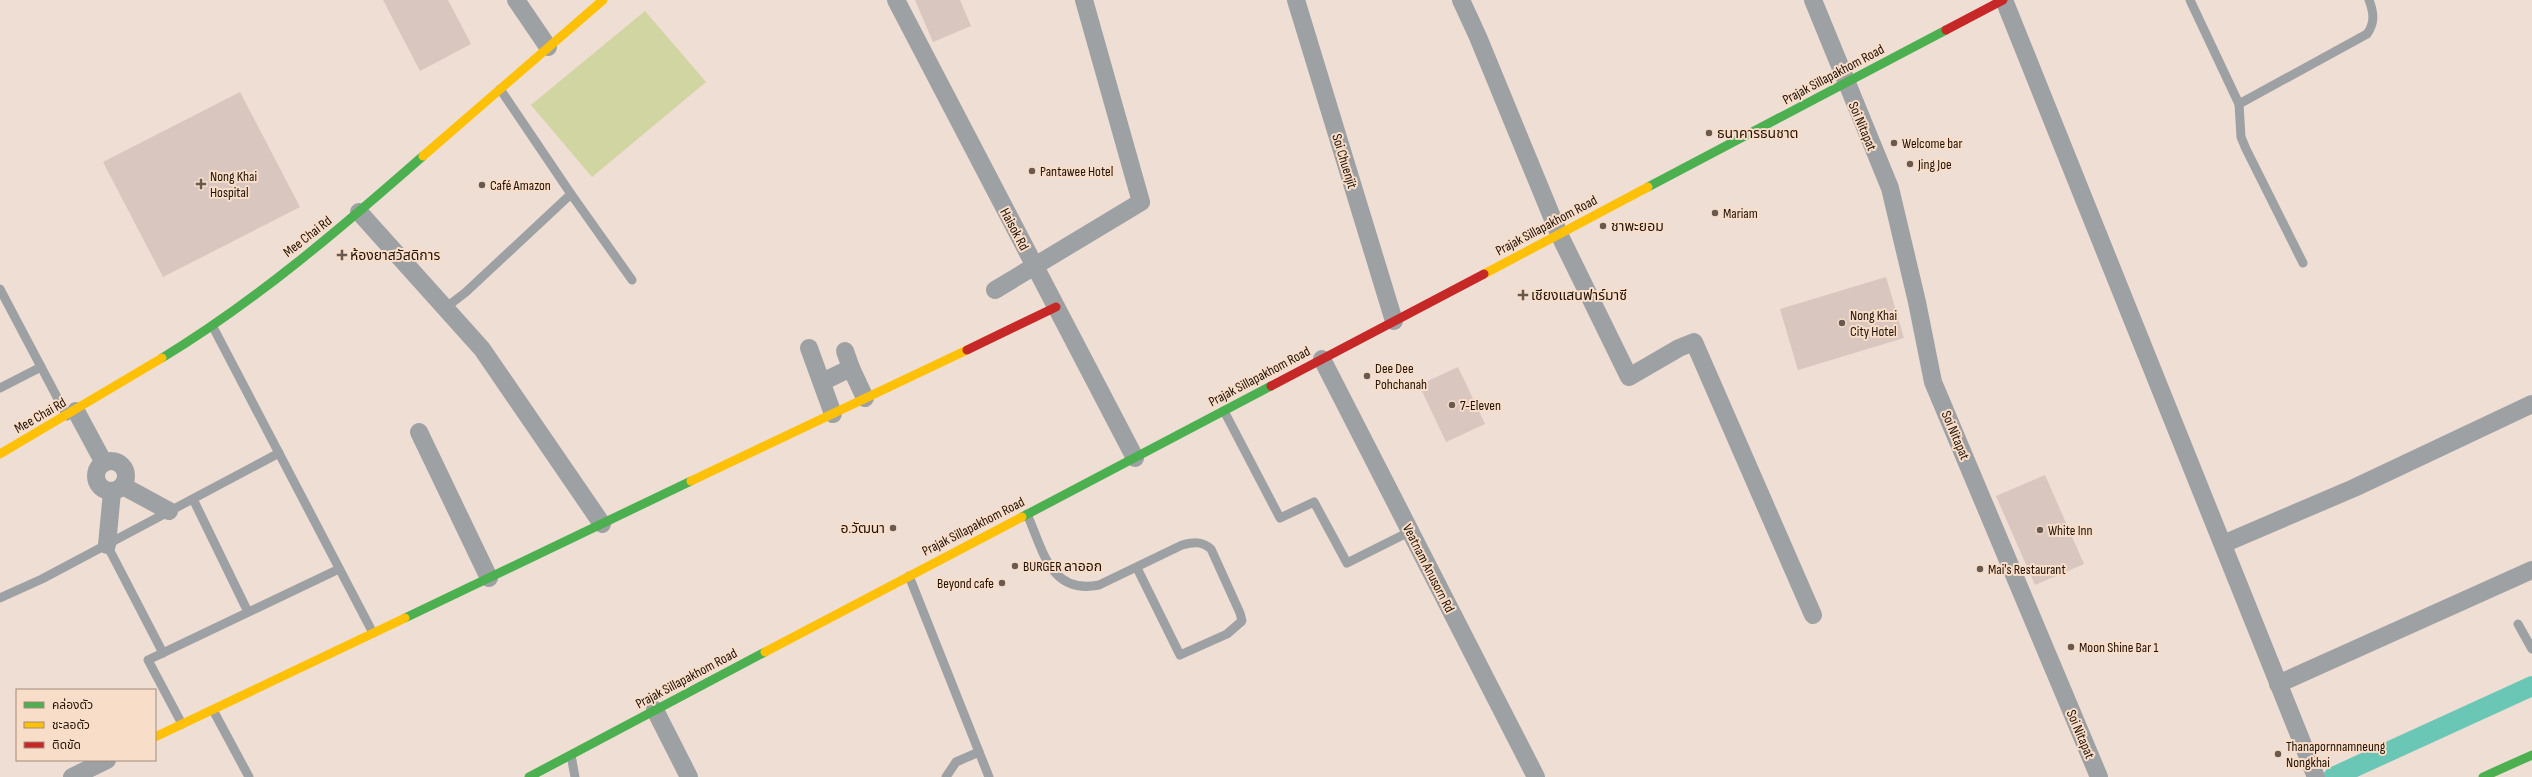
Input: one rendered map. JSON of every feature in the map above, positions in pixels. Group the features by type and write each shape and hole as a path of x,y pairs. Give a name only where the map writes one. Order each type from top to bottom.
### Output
{"street":[{"path":"516,0 548,47"},
{"name":"Mee Chai Rd","path":"0,454 72,414 213,327 359,212 602,0"},
{"name":"Haisok Rd","path":"896,0 1135,458"},
{"path":"995,290 1141,202 1084,0"},
{"name":"Soi Chuenjit","path":"1296,0 1394,321"},
{"path":"1460,0 1478,37 1559,234 1629,377 1679,348 1694,342 1813,615"},
{"name":"Soi Nitapat","path":"1813,0 1845,83 1890,188 1918,302 1934,382 2100,777"},
{"path":"2003,0 2315,775"},
{"name":"Prajak Sillapakhom Road","path":"529,777 909,575 1135,458 2003,0"},
{"path":"359,212 444,309 482,349 602,524"},
{"path":"156,737 1056,307"},
{"path":"809,348 833,414"},
{"path":"845,351 865,398"},
{"name":"Veatnam Anusorn Rd","path":"1322,359 1536,777"},
{"path":"822,382 851,368"},
{"path":"2223,544 2354,488 2532,404"},
{"path":"72,414 104,463 97,469 97,483 104,490 118,489 169,511"},
{"path":"419,432 488,578"},
{"path":"107,545 118,489"},
{"path":"2278,684 2532,570"},
{"path":"655,710 689,777"},
{"path":"2483,777 2532,755"},
{"path":"72,777 105,761"}],"lane":[{"path":"2190,0 2239,104 2241,137 2246,149 2303,263"},
{"path":"2239,104 2367,34 2373,24 2373,16 2369,0"},
{"path":"500,88 571,194 632,280"},
{"path":"444,309 466,292 571,194"},
{"path":"0,289 41,367 72,414"},
{"path":"213,327 373,633"},
{"path":"0,388 41,367"},
{"path":"1224,411 1280,518 1314,502 1347,563 1411,531"},
{"path":"0,598 107,545 279,453"},
{"path":"193,499 248,612"},
{"path":"1027,514 1051,569 1063,581 1074,586 1086,588 1099,585 1182,545 1195,542 1205,544 1211,549 1240,612 1242,621 1227,634 1180,655 1136,568"},
{"path":"107,545 164,653"},
{"path":"182,724 148,660 339,569"},
{"path":"909,575 989,777"},
{"path":"2518,624 2532,649"},
{"path":"213,710 249,777"},
{"path":"946,777 956,762 979,752"},
{"path":"571,755 575,777"}],"green space":[{"path":"645,11 706,82 592,177 531,105"}],"building":[{"path":"383,0 448,0 471,44 420,71"},
{"path":"915,0 960,0 971,26 933,42"},
{"name":"Nong Khai Hospital","path":"240,92 300,207 163,277 103,162"},
{"name":"Nong Khai City Hotel","path":"1886,277 1904,338 1798,370 1780,309"},
{"name":"7-Eleven","path":"1458,367 1485,424 1446,442 1419,385"},
{"name":"White Inn","path":"2045,475 2084,564 2035,585 1996,496"}],"waterway":[{"path":"2333,777 2532,686"}],"traffic: fast":[{"path":"1648,187 1946,30"},
{"path":"162,358 231,313 297,263 423,156"},
{"path":"1022,517 1271,386"},
{"path":"405,618 691,481"},
{"path":"529,777 765,652"},
{"path":"2483,777 2532,755"}],"traffic: slow":[{"path":"423,156 603,0"},
{"path":"1484,274 1648,187"},
{"path":"691,481 967,350"},
{"path":"0,454 162,358"},
{"path":"765,652 1022,517"},
{"path":"156,737 405,618"}],"traffic: jam":[{"path":"1946,30 2003,0"},
{"path":"1271,386 1484,274"},
{"path":"967,350 1056,307"}],"place":[{"name":"ธนาคารธนชาต","path":"1709,133"},
{"name":"Welcome bar","path":"1894,143"},
{"name":"Jing Joe","path":"1910,164"},
{"name":"Pantawee Hotel","path":"1032,171"},
{"name":"Nong Khai Hospital","path":"201,184"},
{"name":"Café Amazon","path":"482,185"},
{"name":"Mariam","path":"1715,213"},
{"name":"ชาพะยอม","path":"1603,226"},
{"name":"ห้องยาสวัสดิการ","path":"342,255"},
{"name":"เชียงแสนฟาร์มาซี","path":"1523,295"},
{"name":"Nong Khai City Hotel","path":"1842,323"},
{"name":"Dee Dee Pohchanah","path":"1367,376"},
{"name":"7-Eleven","path":"1452,405"},
{"name":"อ.วัฒนา","path":"893,528"},
{"name":"White Inn","path":"2040,530"},
{"name":"BURGER ลาออก","path":"1015,566"},
{"name":"Mai's Restaurant","path":"1980,569"},
{"name":"Beyond cafe","path":"1002,583"},
{"name":"Moon Shine Bar 1","path":"2071,647"},
{"name":"Thanapornnamneung Nongkhai","path":"2278,754"}]}
